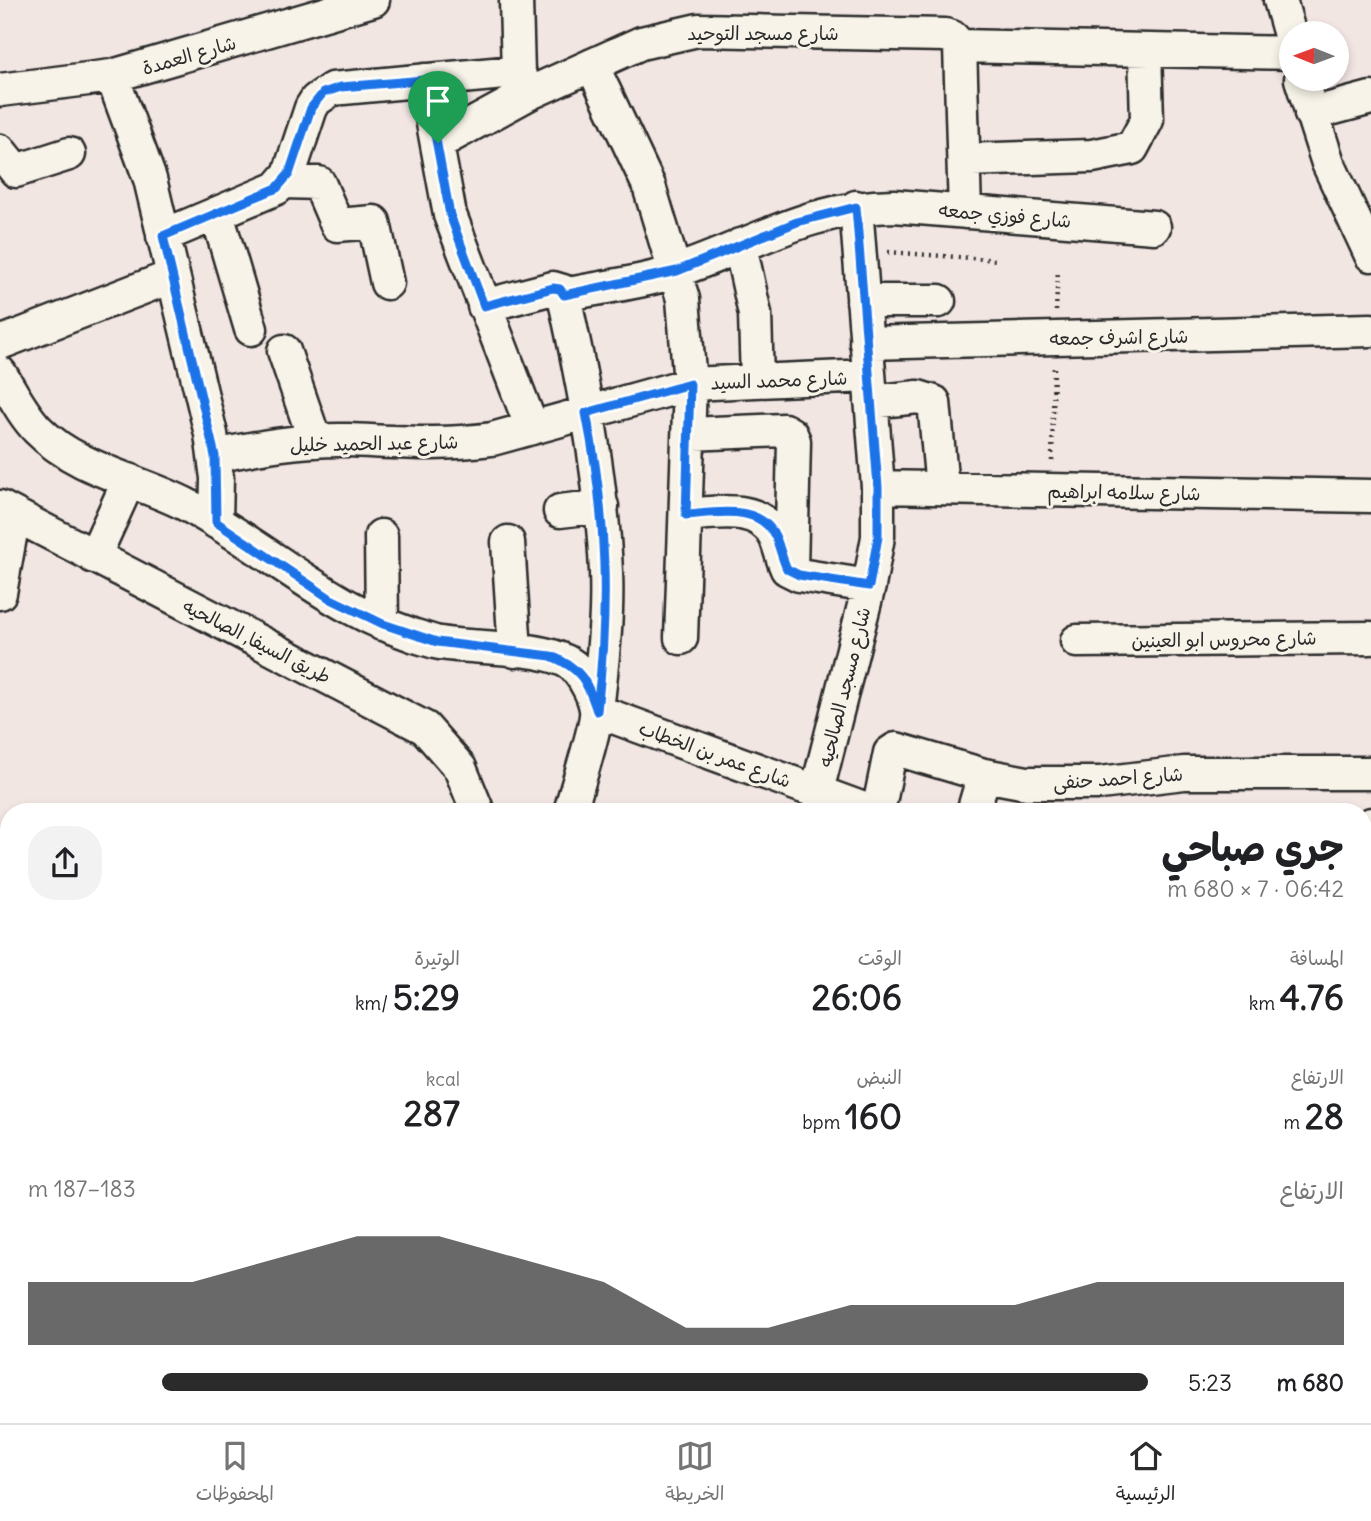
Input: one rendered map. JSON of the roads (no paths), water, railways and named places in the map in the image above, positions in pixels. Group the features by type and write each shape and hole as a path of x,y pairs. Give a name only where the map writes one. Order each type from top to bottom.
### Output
{"street":[{"name":"شارع العمدة","path":"0,90 112,76 284,13 373,0"},
{"path":"438,143 523,84 516,0"},
{"path":"1280,0 1286,21"},
{"name":"شارع مسجد التوحيد","path":"284,182 311,108 323,93 341,87 425,80 523,84 592,65 641,43 698,30 945,35 952,37 960,46 1279,53"},
{"path":"960,46 965,212"},
{"path":"964,160 1092,156 1132,148 1147,120 1145,50"},
{"path":"592,65 649,186 677,271 687,327 690,384 681,638"},
{"path":"112,76 141,150 215,456 216,522"},
{"path":"425,80 450,215 532,428"},
{"path":"1304,91 1311,114 1359,209 1371,255"},
{"path":"1311,114 1371,98"},
{"path":"0,151 16,171 69,154"},
{"path":"163,236 270,193 284,182 319,183 337,225 374,222 387,283"},
{"name":"شارع فوزي جمعه","path":"484,306 553,288 560,289 564,295 677,271 797,222 856,207 965,212 1154,227"},
{"name":"شارع مسجد الصالحيه","path":"817,791 869,586 878,537 878,487 856,207"},
{"path":"217,214 251,329"},
{"path":"740,245 755,314 757,381"},
{"path":"0,343 173,276"},
{"path":"564,295 602,506 606,575 605,643 597,711 572,803"},
{"path":"863,301 939,301"},
{"name":"شارع اشرف جمعه","path":"866,343 1371,330"},
{"path":"284,351 315,442"},
{"path":"0,373 38,430 75,457 216,522 331,599 383,624 437,642 551,656 576,668 597,711"},
{"name":"شارع محمد السيد","path":"586,413 690,384 757,381 870,389 924,397 934,402 942,488"},
{"name":"شارع عبد الحميد خليل","path":"215,456 315,442 437,445 492,439 586,413"},
{"path":"689,434 784,430 791,434 794,441 790,570"},
{"path":"94,557 129,480"},
{"name":"شارع سلامه ابراهيم","path":"878,487 1371,496"},
{"path":"560,511 602,506"},
{"path":"0,593 7,511"},
{"name":"طريق السيفا, الصالحيه","path":"7,511 425,728 460,768 474,803"},
{"path":"686,515 747,513 765,522 790,570 799,575 869,586"},
{"path":"381,536 383,624"},
{"path":"508,542 515,651"},
{"name":"شارع محروس ابو العينين","path":"1077,641 1371,638"},
{"name":"شارع عمر بن الخطاب","path":"597,711 848,803"},
{"name":"شارع احمد حنفى","path":"880,803 893,749 984,775 1027,783 1064,785 1184,773 1371,773"},
{"path":"975,803 984,775"}]}
